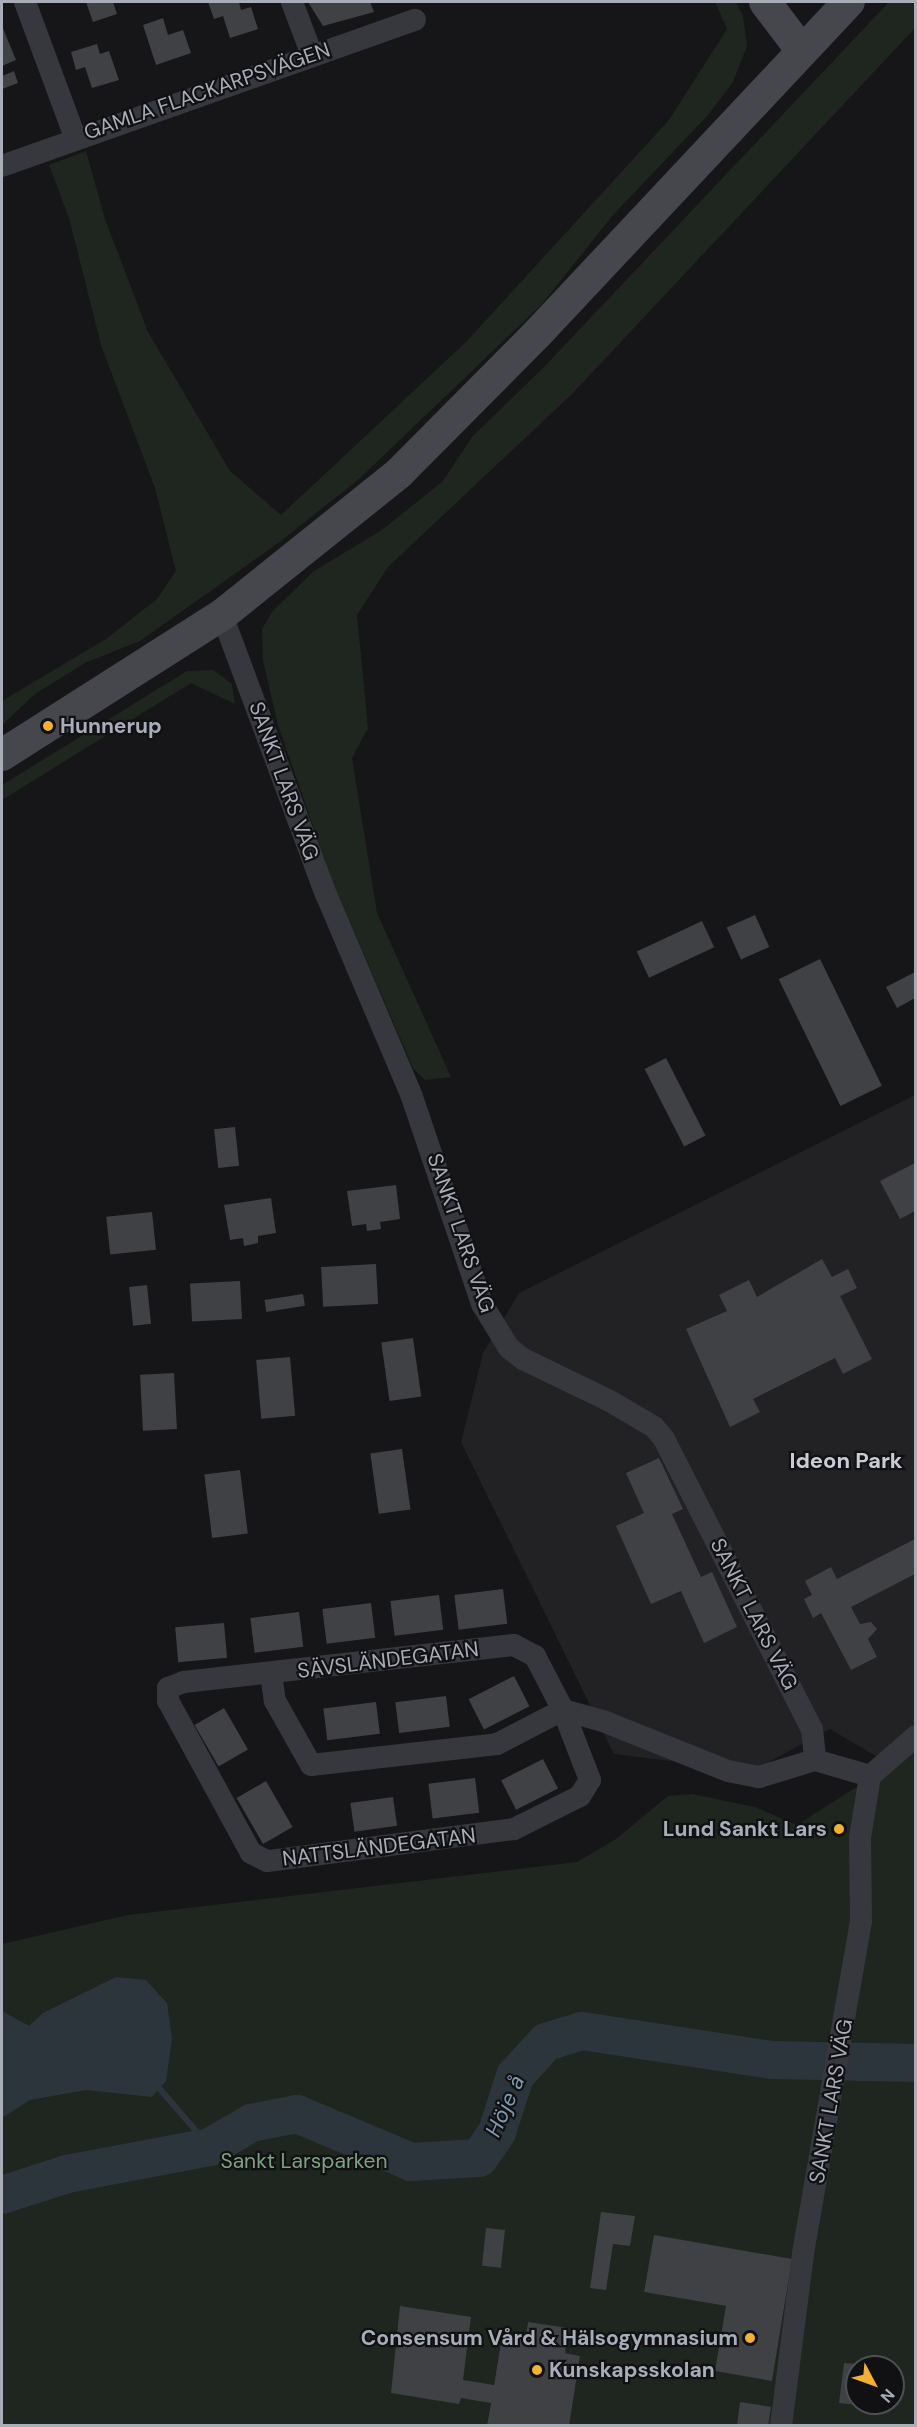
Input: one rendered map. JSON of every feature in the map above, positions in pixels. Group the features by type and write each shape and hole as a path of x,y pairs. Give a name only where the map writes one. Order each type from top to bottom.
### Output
{"main road":[{"path":"765,2 802,51"},
{"path":"2,754 222,615 399,473 536,335 849,2"}],"street":[{"path":"25,2 75,137"},
{"path":"292,2 312,55"},
{"name":"GAMLA FLACKARPSVÄGEN","path":"2,166 75,137 415,20"},
{"name":"SANKT LARS VÄG","path":"222,615 326,894 412,1098 482,1304 509,1348 523,1359 608,1400 654,1427 664,1439 812,1729 815,1760"},
{"name":"SÄVSLÄNDEGATAN","path":"168,1701 168,1688 184,1682 514,1645 535,1656 563,1710"},
{"path":"271,1674 275,1701 311,1765 496,1744 563,1710 586,1716 748,1777 815,1760 870,1776 915,1736"},
{"name":"NATTSLÄNDEGATAN","path":"168,1701 251,1853 267,1861 514,1829 580,1796 590,1780 572,1744 563,1710"},
{"name":"SANKT LARS VÄG","path":"781,2426 803,2254 851,1989 861,1921 860,1838 870,1776"}],"shaded area":[{"path":"915,1095 915,1756 891,1765 830,1729 752,1771 614,1754 461,1442 483,1353 519,1293"},
{"path":"116,1977 146,1980 167,2003 172,2039 166,2081 152,2097 86,2090 30,2100 2,2118 2,2011 29,2026 43,2013"}],"green space":[{"path":"715,2 736,2 743,16 747,46 733,82 708,115 613,215 542,304 359,479 281,541 140,641 85,663 35,694 2,725 2,701 106,639 157,599 176,571 155,488 101,345 69,218 49,165 86,151 105,219 148,332 230,471 281,515 466,342 669,120 727,29"},
{"path":"889,2 915,2 915,28 573,393 388,567 357,615 368,728 352,758 377,913 451,1077 425,1080 413,1068 332,880 278,725 263,661 262,629 272,612 314,571 382,530 443,481 472,437 545,366"},
{"path":"213,670 232,684 235,704 191,683 2,800 2,785 187,671"},
{"name":"Sankt Larsparken","path":"915,1756 915,2425 569,2425 580,2356 565,2353 569,2328 528,2322 525,2340 502,2336 487,2424 493,2425 2,2425 2,1944 128,1915 577,1862 616,1839 668,1796 692,1794 755,1807 797,1825 891,1765","holes":["654,2236 792,2259 772,2380 726,2306 644,2292"]}],"building":[{"path":"86,2 113,2 117,14 93,22"},
{"path":"208,2 239,2 241,10 251,7 258,29 230,38 223,16 214,19"},
{"path":"308,2 370,2 374,12 323,26"},
{"path":"163,18 168,35 183,30 191,53 156,65 143,25"},
{"path":"2,26 16,60 2,66"},
{"path":"97,44 100,54 109,51 119,80 92,88 85,67 76,70 71,52"},
{"path":"14,71 18,83 2,89 2,76"},
{"path":"755,915 769,947 741,960 727,928"},
{"path":"702,921 714,947 649,978 637,951"},
{"path":"820,959 882,1086 840,1106 779,979"},
{"path":"915,972 915,998 897,1008 886,987"},
{"path":"666,1058 705,1136 684,1146 645,1069"},
{"path":"235,1127 239,1166 218,1168 214,1129"},
{"path":"915,1163 915,1211 900,1219 880,1181"},
{"path":"396,1185 400,1219 380,1222 381,1229 367,1231 366,1224 352,1226 347,1191"},
{"path":"271,1198 276,1233 258,1236 258,1243 244,1246 243,1238 230,1240 224,1205"},
{"path":"152,1212 156,1250 110,1255 106,1217"},
{"path":"822,1259 832,1277 848,1269 857,1288 840,1296 872,1359 843,1374 835,1358 753,1399 760,1412 730,1427 686,1329 727,1311 719,1295 749,1280 757,1297"},
{"path":"376,1264 378,1304 323,1307 321,1267"},
{"path":"240,1281 242,1319 192,1322 190,1284"},
{"path":"147,1285 151,1324 133,1326 129,1287"},
{"path":"303,1294 305,1306 266,1312 264,1300"},
{"path":"413,1338 421,1396 390,1401 381,1342"},
{"path":"290,1357 295,1416 261,1419 256,1360"},
{"path":"174,1373 177,1429 143,1431 140,1375"},
{"path":"402,1449 410,1509 379,1514 370,1453"},
{"path":"659,1458 683,1509 672,1514 701,1577 712,1572 737,1627 704,1643 681,1591 651,1604 616,1526 644,1513 626,1473"},
{"path":"240,1470 248,1534 212,1538 204,1474"},
{"path":"915,1539 915,1574 851,1607 860,1624 871,1622 877,1629 868,1639 877,1657 851,1670 821,1613 813,1618 804,1599 812,1595 805,1581 831,1567 837,1579"},
{"path":"503,1589 507,1624 459,1630 454,1595"},
{"path":"439,1595 443,1630 395,1636 390,1601"},
{"path":"371,1603 375,1638 327,1644 322,1609"},
{"path":"299,1612 303,1647 255,1653 250,1618"},
{"path":"224,1623 227,1658 178,1662 175,1627"},
{"path":"514,1676 529,1706 484,1729 469,1699"},
{"path":"446,1696 450,1727 399,1733 395,1702"},
{"path":"376,1702 380,1734 327,1740 323,1708"},
{"path":"224,1708 248,1750 219,1767 195,1725"},
{"path":"543,1759 558,1788 516,1810 501,1780"},
{"path":"475,1778 479,1813 433,1818 428,1784"},
{"path":"266,1781 292,1827 263,1844 237,1798"},
{"path":"393,1797 397,1826 354,1832 350,1803"},
{"path":"601,2212 635,2216 630,2246 613,2244 606,2290 590,2288"},
{"path":"486,2228 505,2230 501,2268 482,2266"},
{"name":"Consensum Vård & Hälsogymnasium","path":"654,2235 792,2259 772,2381 715,2371 726,2306 644,2292"},
{"path":"400,2306 471,2317 463,2380 494,2385 502,2336 525,2340 528,2322 569,2328 565,2353 580,2356 569,2426 487,2425 491,2403 461,2398 459,2404 391,2393"},
{"path":"844,2363 845,2363 845,2404 839,2403"},
{"path":"740,2402 771,2407 768,2426 737,2426"}],"waterway":[{"name":"Höje å","path":"2,2195 67,2174 210,2147 251,2123 297,2114 411,2162 479,2158 497,2132 515,2076 546,2042 582,2031 772,2060 916,2063"},
{"path":"159,2088 210,2147"}],"place":[{"name":"Hunnerup","path":"48,726"},
{"name":"Lund Sankt Lars","path":"839,1829"},
{"name":"Consensum Vård & Hälsogymnasium","path":"750,2338"},
{"name":"Kunskapsskolan","path":"537,2370"}],"district":[{"name":"Ideon Park","path":"846,1461"}]}
